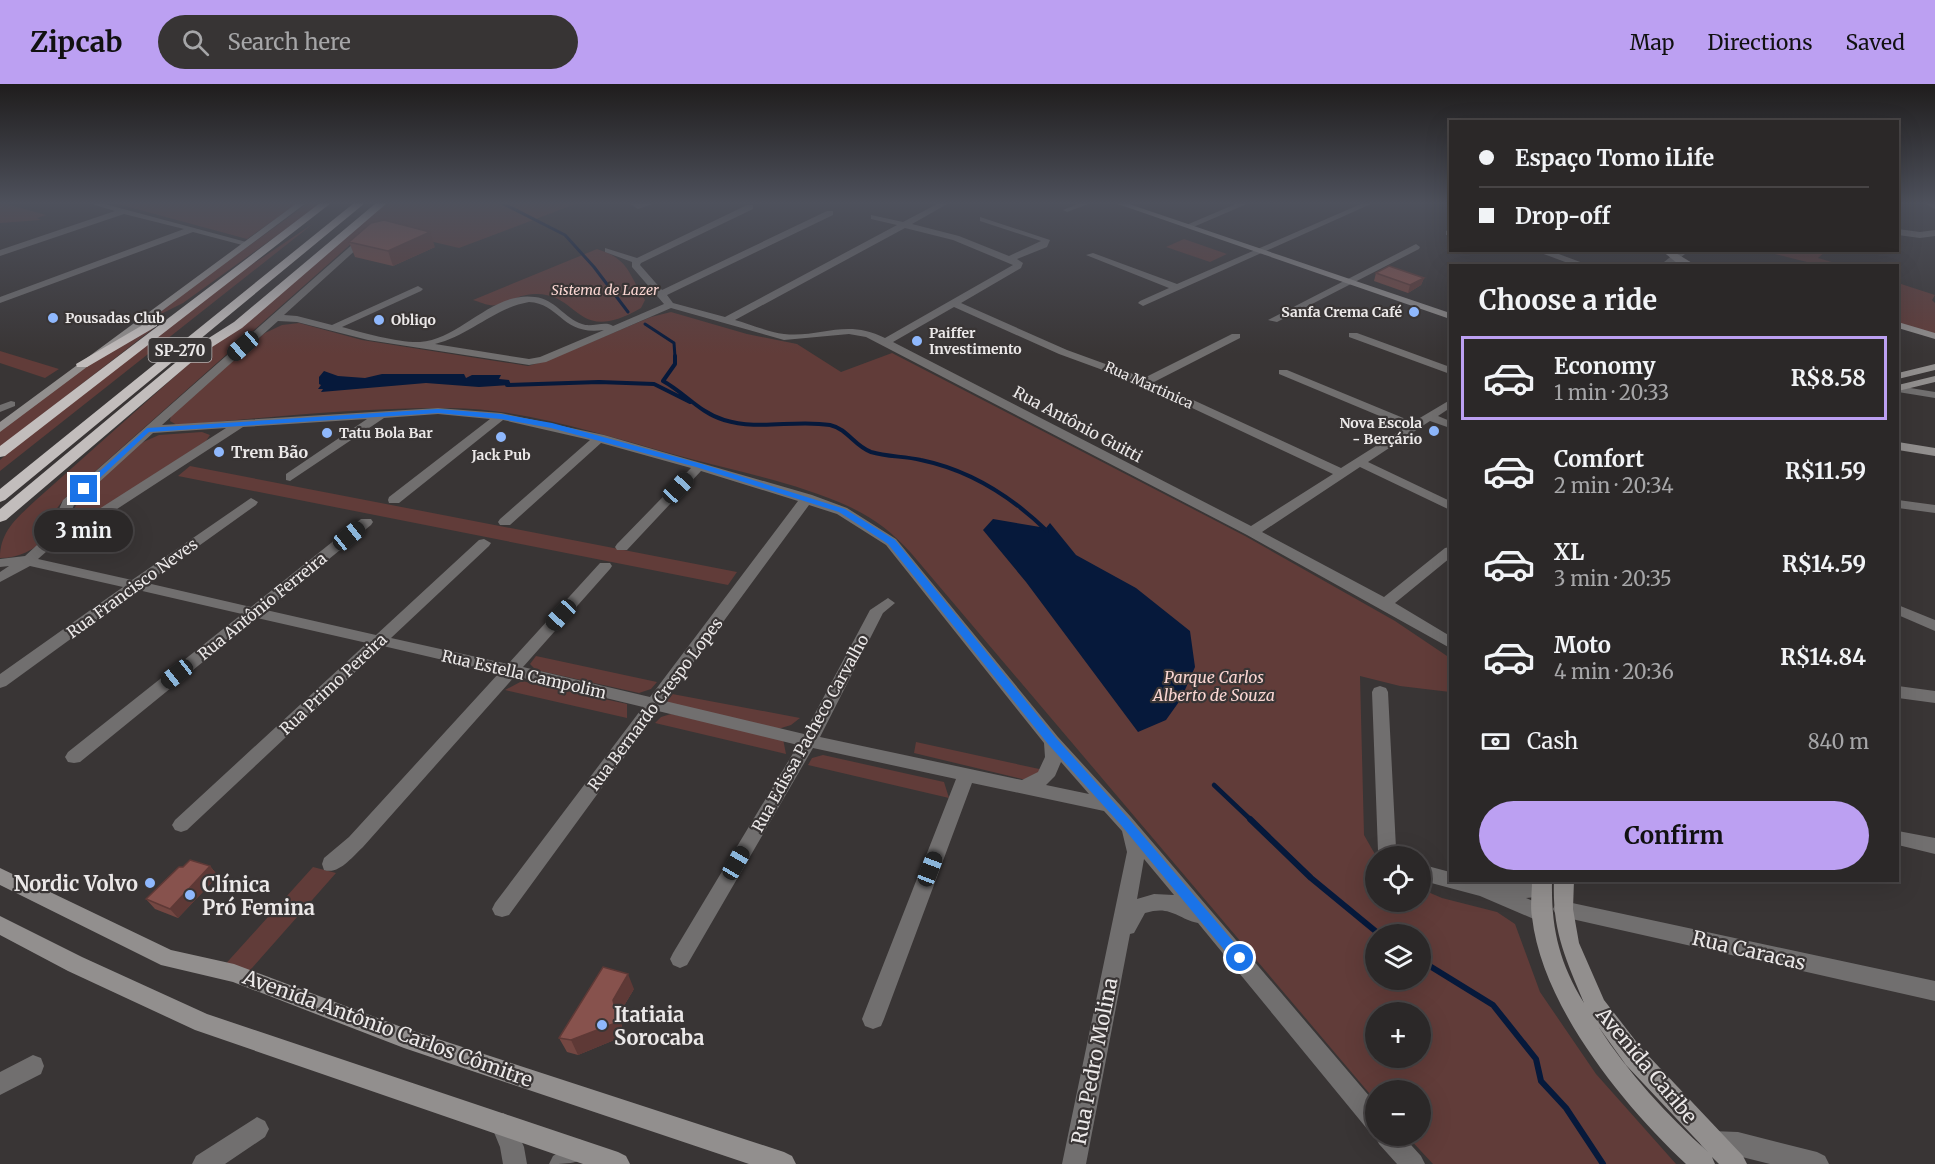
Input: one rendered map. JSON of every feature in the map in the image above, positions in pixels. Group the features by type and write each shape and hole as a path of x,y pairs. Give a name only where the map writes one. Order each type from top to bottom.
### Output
{"highway":[{"name":"SP-270","path":"0,453 259,253"},
{"name":"SP-270","path":"0,483 285,253"},
{"name":"SP-270","path":"0,497 298,253"},
{"path":"270,297 311,253"},
{"name":"SP-270","path":"0,517 197,351 238,325 322,253"},
{"path":"82,364 214,287"},
{"name":"SP-270","path":"0,531 121,416"}],"main road":[{"path":"0,428 82,364 232,253"},
{"path":"1267,253 1449,316"},
{"path":"1670,253 1689,264"},
{"path":"1899,325 1935,336"},
{"path":"1899,376 1935,367"},
{"path":"1899,388 1934,382"},
{"path":"1899,446 1935,452"},
{"name":"Avenida Antônio Carlos Cômitre","path":"0,876 168,959 234,973 404,1038 784,1164"},
{"name":"Avenida Caribe","path":"1563,882 1545,938 1573,1008 1611,1065 1662,1125 1696,1158"},
{"name":"Avenida Caribe","path":"1541,885 1596,1006 1634,1057 1735,1164"},
{"path":"3,928 204,1023 503,1125 570,1157 618,1164"}],"street":[{"path":"0,300 127,253"},
{"path":"28,561 49,543 68,503 147,430 349,253"},
{"path":"617,253 637,261 653,253"},
{"path":"275,318 297,319 414,345 445,344 529,362 542,360 624,323 754,253"},
{"path":"727,320 850,253"},
{"path":"887,341 1018,266 1014,261 996,253"},
{"path":"1014,261 1028,253"},
{"path":"1143,303 1254,253"},
{"path":"1273,320 1403,253"},
{"path":"1548,253 1581,264"},
{"path":"1666,264 1681,253"},
{"path":"1090,255 1176,287"},
{"path":"637,261 635,265 666,300"},
{"path":"333,328 418,289"},
{"path":"445,344 514,302 529,299 545,301 581,327 624,323"},
{"name":"Rua Antônio Guitti","path":"666,300 784,337 849,331 868,334 887,341 1252,532 1385,604 1449,643"},
{"name":"Rua Martinica","path":"954,303 1063,352 1145,382 1341,474"},
{"path":"573,346 581,327"},
{"path":"1353,334 1449,371"},
{"path":"1145,382 1236,336"},
{"path":"1284,372 1414,426"},
{"path":"1899,388 1935,395"},
{"path":"1252,532 1449,404"},
{"path":"147,430 438,411 501,416 600,438 842,510 891,542 1052,741 1108,806 1125,822 1365,1109"},
{"path":"290,477 382,414"},
{"path":"394,500 501,416"},
{"path":"1429,416 1449,425"},
{"path":"0,578 244,423"},
{"path":"199,426 215,432 216,439"},
{"path":"505,522 600,438"},
{"path":"1358,462 1449,506"},
{"path":"622,547 699,466"},
{"name":"Rua Bernardo Crespo Lopes","path":"502,909 807,498"},
{"name":"Rua Francisco Neves","path":"4,678 251,502"},
{"path":"1899,504 1935,509"},
{"name":"Rua Antônio Ferreira","path":"74,757 366,522"},
{"path":"58,525 62,533 77,529"},
{"name":"Rua Primo Pereira","path":"181,825 484,543"},
{"path":"1385,604 1449,551"},
{"name":"Rua Estella Campolim","path":"0,562 28,561 137,585 809,741 1108,806"},
{"path":"331,864 356,842 606,566"},
{"name":"Rua Edissa Pacheco Carvalho","path":"680,959 809,741 877,610 888,603"},
{"path":"1899,610 1935,626"},
{"path":"1380,692 1387,846"},
{"path":"1899,692 1935,697"},
{"path":"1019,786 1038,781 1051,769 1055,753 1052,741"},
{"path":"873,1019 966,776"},
{"name":"Rua Pedro Molina","path":"1074,1164 1136,852 1125,822"},
{"path":"1899,838 1935,846"},
{"name":"Rua Caracas","path":"1431,875 1449,879"},
{"name":"Rua Caracas","path":"1458,882 1553,911 1935,991"},
{"name":"Rua Caracas","path":"1484,889 1541,885"},
{"name":"Rua Pedro Molina","path":"1115,958 1130,919 1138,907 1148,903 1175,902 1216,930"},
{"path":"0,1084 33,1066"},
{"path":"503,1125 512,1147 515,1164"},
{"path":"204,1164 256,1129"},
{"path":"1713,1143 1738,1144 1817,1164"},
{"name":"Avenida Caribe","path":"1696,1158 1713,1143"},
{"path":"1393,1146 1402,1164"},
{"path":"1396,1146 1413,1164"}],"green space":[{"path":"238,253 252,253 183,303 141,324"},
{"path":"269,253 276,253 0,471 0,460 29,434 217,288"},
{"path":"328,253 340,253 65,498 52,516 47,538 26,553 0,558 6,533 16,519 36,500 191,362 262,310"},
{"name":"Sistema de Lazer","path":"586,253 609,253 627,268 645,300 641,308 603,322 580,315 562,301 550,296 530,294 494,305 473,300"},
{"path":"1185,253 1227,254 1210,262"},
{"path":"1773,253 1823,253 1818,258 1839,264 1815,264"},
{"path":"1899,283 1935,295 1932,300 1935,303 1935,334 1899,323"},
{"name":"Parque Carlos Alberto de Souza","path":"671,312 747,334 797,344 841,372 892,353 1245,536 1395,621 1449,657 1449,692 1400,686 1360,676 1364,835 1370,846 1365,846 1365,912 1431,912 1431,893 1497,912 1515,924 1540,992 1596,1074 1676,1164 1433,1164 1416,1146 1431,1146 1431,1080 1365,1080 1365,1088 911,553 883,527 850,507 829,498 764,478 564,424 479,409 382,409 177,425 170,421 171,414 265,333 282,325 299,323 362,340 528,366 546,361 651,317"},
{"path":"154,328 0,447 0,430 100,354"},
{"path":"0,351 59,369 45,378 0,363"},
{"path":"202,432 210,435 206,441 76,525 69,524 82,496 141,443 159,435"},
{"path":"190,466 737,572 728,585 178,476"},
{"path":"536,656 657,682 651,689 639,693 536,670 530,664"},
{"path":"522,681 627,704 627,718 505,690"},
{"path":"667,693 800,718 791,725 778,729 668,704"},
{"path":"671,714 783,739 786,754 655,723 661,717"},
{"path":"916,742 1044,770 1026,780 914,753"},
{"path":"823,755 944,782 949,798 808,765 812,758"},
{"path":"313,867 336,873 245,976 221,969"}],"water":[{"path":"324,371 338,376 365,378 382,374 464,374 466,378 472,375 501,375 499,379 509,380 511,385 479,387 426,383 321,392 323,389 318,389 321,385 319,377"},
{"path":"993,519 1046,528 1050,523 1076,555 1136,588 1190,631 1195,667 1181,699 1166,720 1138,732 1026,582 983,530"}],"building":[{"path":"1389,266 1424,278 1410,285 1376,273"},
{"path":"190,860 210,866 170,909 146,899 179,867 183,867"},
{"path":"603,967 628,974 613,1000 618,1022 571,1040 559,1038"}],"waterway":[{"path":"582,253 628,312"},
{"path":"645,324 674,343 675,357"},
{"path":"675,357 675,364 663,381 715,417 750,425 804,423 836,427 871,452 921,460 973,478 1004,496 1047,531"},
{"path":"507,385 599,382 654,384 690,402"},
{"path":"1214,785 1252,821"},
{"path":"1250,819 1311,878 1367,924"},
{"path":"1431,967 1493,1005 1536,1059 1541,1081 1566,1108 1603,1164"}],"place":[{"name":"Sanfa Crema Café","path":"1414,312"},
{"name":"Pousadas Club","path":"53,318"},
{"name":"Obliqo","path":"379,320"},
{"name":"Paiffer Investimento","path":"917,341"},
{"name":"Nova Escola - Berçário","path":"1434,431"},
{"name":"Tatu Bola Bar","path":"327,433"},
{"name":"Jack Pub","path":"501,437"},
{"name":"Trem Bão","path":"219,452"},
{"name":"Nordic Volvo","path":"150,883"},
{"name":"Clínica Pró Femina","path":"190,895"},
{"name":"Itatiaia Sorocaba","path":"602,1025"}],"route":[{"path":"84,489 147,430 438,411 501,416 552,426 699,466 842,510 891,542 1052,741 1108,806 1125,822 1240,958"}]}
